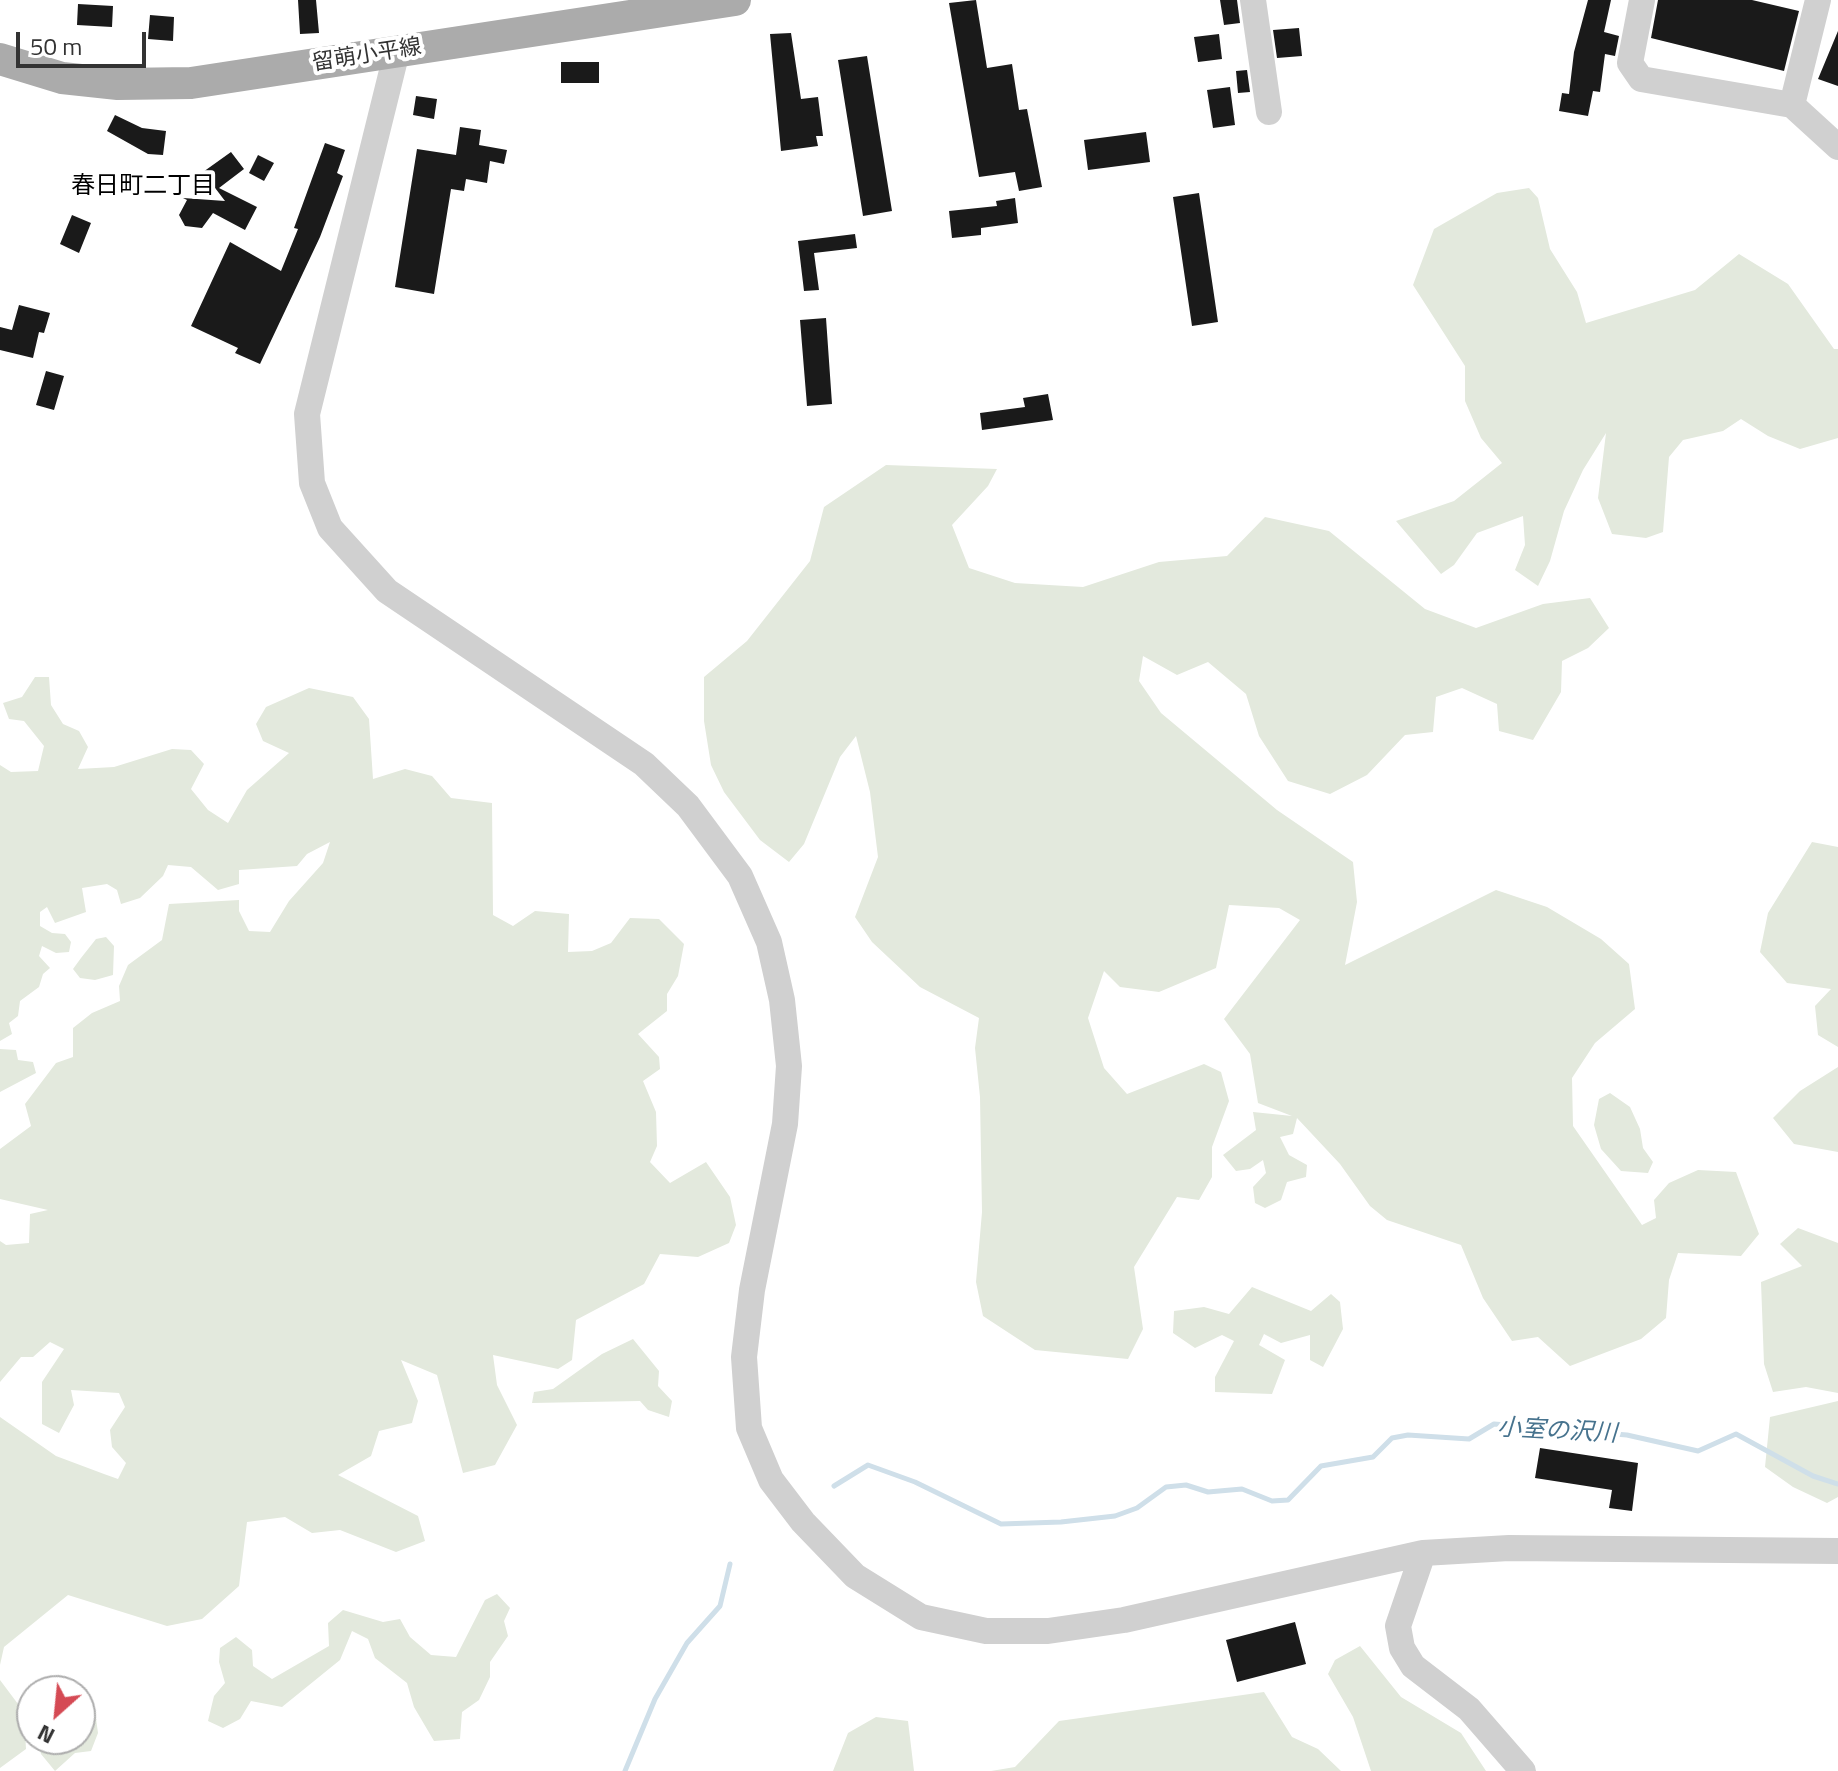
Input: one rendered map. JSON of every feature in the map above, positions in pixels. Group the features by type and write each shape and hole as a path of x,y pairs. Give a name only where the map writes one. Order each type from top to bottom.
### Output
{"main road":[{"name":"留萌小平線","path":"0,59 62,78 118,84 177,83 735,0"}],"street":[{"path":"1253,0 1269,112"},
{"path":"1642,0 1630,63 1641,79 1792,105 1838,147"},
{"path":"1792,105 1818,0"},
{"path":"397,51 307,414 312,483 330,528 387,591 644,764 688,806 740,876 769,942 782,1000 789,1066 785,1124 752,1290 744,1357 749,1428 771,1480 803,1522 855,1576 921,1617 986,1631 1048,1631 1124,1620 1423,1553 1509,1548 1838,1551"},
{"path":"1423,1553 1398,1626 1402,1648 1413,1666 1469,1709 1523,1771"}],"shaded area":[{"path":"1529,188 1538,198 1550,249 1577,292 1586,323 1695,290 1739,254 1788,284 1834,349 1838,349 1838,438 1800,449 1768,436 1741,419 1723,431 1683,440 1669,457 1663,532 1646,538 1612,534 1598,498 1606,433 1583,470 1564,511 1550,561 1538,586 1515,570 1525,545 1523,516 1477,533 1454,565 1441,574 1396,521 1454,501 1502,463 1481,438 1465,401 1465,366 1413,285 1434,229 1497,193"},
{"path":"886,465 997,469 988,486 952,525 969,568 1015,583 1083,587 1159,562 1227,556 1265,517 1329,531 1425,609 1476,628 1543,604 1590,598 1609,628 1588,648 1562,661 1561,692 1533,740 1499,731 1497,704 1462,688 1436,697 1433,732 1405,735 1367,775 1330,794 1288,781 1259,736 1246,694 1208,662 1177,675 1143,656 1139,681 1161,713 1277,810 1353,862 1357,902 1345,965 1496,890 1547,907 1601,939 1629,964 1635,1009 1595,1043 1572,1078 1573,1126 1642,1225 1656,1218 1654,1200 1669,1183 1698,1170 1736,1172 1759,1234 1741,1256 1678,1253 1669,1280 1666,1318 1641,1339 1570,1366 1538,1337 1512,1341 1483,1298 1461,1245 1387,1220 1370,1206 1340,1164 1297,1118 1293,1134 1280,1137 1289,1155 1307,1165 1306,1177 1287,1182 1281,1200 1265,1208 1255,1203 1253,1187 1266,1173 1263,1160 1250,1169 1236,1171 1223,1155 1256,1130 1253,1112 1292,1116 1258,1103 1250,1054 1224,1019 1300,920 1279,908 1229,905 1216,968 1159,992 1120,987 1104,971 1088,1018 1104,1068 1127,1094 1204,1064 1221,1072 1229,1101 1212,1147 1212,1177 1199,1200 1177,1197 1134,1267 1143,1329 1128,1359 1035,1350 983,1316 976,1282 982,1212 980,1097 975,1048 979,1018 920,987 872,942 855,917 878,857 870,792 856,736 840,757 804,844 789,862 760,840 724,792 711,765 704,721 704,677 747,641 810,561 824,507"},
{"path":"35,677 49,677 51,705 63,724 79,731 88,747 78,769 114,767 172,749 191,750 204,764 191,789 208,810 228,823 247,790 289,753 263,741 256,724 266,707 309,688 353,697 369,719 373,779 405,769 432,776 451,798 492,803 493,915 513,926 535,911 569,914 568,952 592,951 611,943 630,918 659,919 684,944 678,976 667,994 667,1011 638,1034 659,1057 660,1069 643,1081 656,1112 657,1146 650,1162 670,1183 706,1162 730,1197 736,1225 729,1243 698,1257 660,1254 644,1284 576,1320 572,1360 558,1369 493,1355 497,1385 517,1425 495,1465 463,1473 437,1375 401,1360 418,1401 412,1423 379,1431 371,1456 338,1475 418,1516 425,1541 396,1552 340,1530 312,1533 285,1517 247,1522 239,1586 202,1619 167,1626 68,1595 4,1647 0,1665 0,1417 56,1456 104,1474 118,1479 126,1463 112,1447 110,1430 125,1407 119,1393 71,1390 74,1405 59,1433 42,1424 42,1382 64,1349 50,1342 33,1357 21,1357 0,1382 0,1241 6,1245 29,1243 30,1214 48,1210 0,1199 0,1149 31,1126 25,1104 56,1063 73,1057 73,1028 92,1013 120,1001 119,986 128,965 162,940 169,904 239,900 239,911 249,931 270,932 289,901 323,863 330,842 307,854 297,866 239,870 239,884 218,890 191,867 168,865 163,876 140,898 121,904 117,890 107,884 82,888 86,912 55,923 47,907 40,912 40,926 52,933 65,934 71,942 69,952 56,953 42,946 39,956 50,968 43,974 39,987 20,1001 18,1016 9,1023 12,1034 0,1041 0,765 11,772 38,771 44,746 24,721 9,719 3,703 22,697"},
{"path":"1812,842 1838,847 1838,1047 1818,1035 1815,1006 1831,989 1787,983 1760,952 1768,913"},
{"path":"106,937 114,946 113,975 95,980 80,978 73,969 96,939"},
{"path":"0,1049 16,1050 18,1060 33,1062 36,1073 0,1092"},
{"path":"1838,1067 1838,1152 1794,1144 1773,1118 1800,1091"},
{"path":"1610,1093 1630,1107 1640,1129 1643,1148 1653,1162 1648,1173 1621,1171 1601,1149 1594,1125 1599,1099"},
{"path":"1798,1228 1838,1243 1838,1393 1806,1387 1773,1392 1764,1364 1761,1282 1802,1266 1780,1244"},
{"path":"1252,1287 1311,1311 1331,1294 1340,1302 1343,1329 1323,1367 1310,1360 1310,1335 1281,1343 1264,1334 1259,1345 1285,1360 1272,1394 1215,1392 1215,1377 1234,1341 1222,1335 1195,1348 1173,1333 1174,1311 1204,1307 1229,1314"},
{"path":"633,1339 659,1371 658,1386 672,1401 669,1417 648,1410 640,1401 532,1403 534,1392 553,1389 602,1354"},
{"path":"1838,1401 1838,1497 1827,1503 1793,1487 1765,1467 1770,1417"},
{"path":"497,1594 510,1608 504,1621 508,1636 490,1662 490,1677 479,1700 462,1712 460,1739 434,1741 414,1707 407,1683 375,1658 368,1639 352,1631 340,1660 282,1707 251,1701 240,1719 223,1728 208,1721 214,1696 225,1683 219,1662 220,1648 236,1637 252,1650 253,1666 272,1679 329,1646 328,1623 343,1610 383,1622 400,1619 410,1637 431,1655 456,1657 485,1600"},
{"path":"1360,1646 1401,1697 1461,1733 1486,1771 1371,1771 1353,1717 1328,1674 1335,1660"},
{"path":"0,1680 16,1701 18,1755 0,1768"},
{"path":"1264,1692 1292,1737 1318,1749 1341,1771 991,1771 1015,1767 1059,1721"},
{"path":"876,1717 908,1721 914,1771 833,1771 848,1733"},
{"path":"42,1755 73,1755 55,1771"}],"building":[{"path":"298,0 316,0 319,33 300,34"},
{"path":"976,0 987,68 1012,64 1019,110 1027,109 1042,187 1019,191 1015,172 979,177 949,3"},
{"path":"1220,0 1237,0 1240,23 1224,25"},
{"path":"1588,0 1611,0 1604,32 1619,36 1615,56 1605,54 1600,92 1593,91 1588,116 1559,111 1562,93 1569,94 1574,52"},
{"path":"1658,0 1752,0 1799,11 1784,71 1651,38"},
{"path":"78,4 113,6 112,27 77,25"},
{"path":"150,15 174,17 173,41 148,39"},
{"path":"1299,28 1302,56 1277,58 1273,30"},
{"path":"1838,31 1838,86 1818,79"},
{"path":"791,33 801,99 818,97 823,136 816,136 818,146 781,151 770,34"},
{"path":"1219,34 1222,59 1198,62 1194,37"},
{"path":"867,56 892,211 863,216 838,60"},
{"path":"561,62 599,62 599,83 561,83"},
{"path":"1247,70 1250,92 1238,93 1236,71"},
{"path":"1230,87 1235,125 1213,128 1207,90"},
{"path":"416,96 437,99 434,119 413,115"},
{"path":"115,115 142,128 166,131 163,155 148,154 107,131"},
{"path":"460,127 481,130 479,145 507,150 504,164 490,161 487,183 466,179 464,191 451,189 434,294 395,287 417,149 456,155"},
{"path":"1146,132 1150,162 1088,170 1084,140"},
{"path":"325,143 345,150 337,173 343,176 320,237 260,364 235,353 238,348 191,326 230,242 281,271 298,229 294,228"},
{"path":"231,152 244,169 219,188 257,207 245,230 213,213 202,228 185,226 179,215 187,200 183,198 225,201 203,172"},
{"path":"258,155 274,163 264,181 249,173"},
{"path":"1199,193 1218,322 1192,326 1173,197"},
{"path":"1015,198 1018,223 981,228 981,235 952,238 949,211 997,206 996,201"},
{"path":"72,215 91,223 79,253 60,244"},
{"path":"855,234 857,248 814,253 819,290 804,291 798,241"},
{"path":"19,305 50,313 44,333 39,332 33,358 0,350 0,327 12,330"},
{"path":"826,318 832,404 807,406 800,320"},
{"path":"46,371 64,376 54,410 36,405"},
{"path":"1048,394 1053,420 982,430 980,413 1025,407 1023,398"},
{"path":"1540,1448 1638,1463 1632,1511 1609,1508 1612,1490 1535,1478"},
{"path":"1295,1622 1306,1664 1237,1682 1226,1640"}],"waterway":[{"name":"小室の沢川","path":"834,1486 868,1465 915,1482 1001,1524 1061,1522 1115,1516 1137,1508 1166,1487 1186,1485 1208,1492 1242,1489 1272,1501 1288,1500 1321,1466 1373,1457 1392,1438 1408,1435 1469,1439 1494,1424 1627,1435 1698,1451 1736,1434 1813,1476 1838,1484"},
{"name":"小室の沢川","path":"625,1771 655,1699 687,1643 720,1606 730,1564"}],"district":[{"name":"春日町二丁目","path":"143,187"}]}
